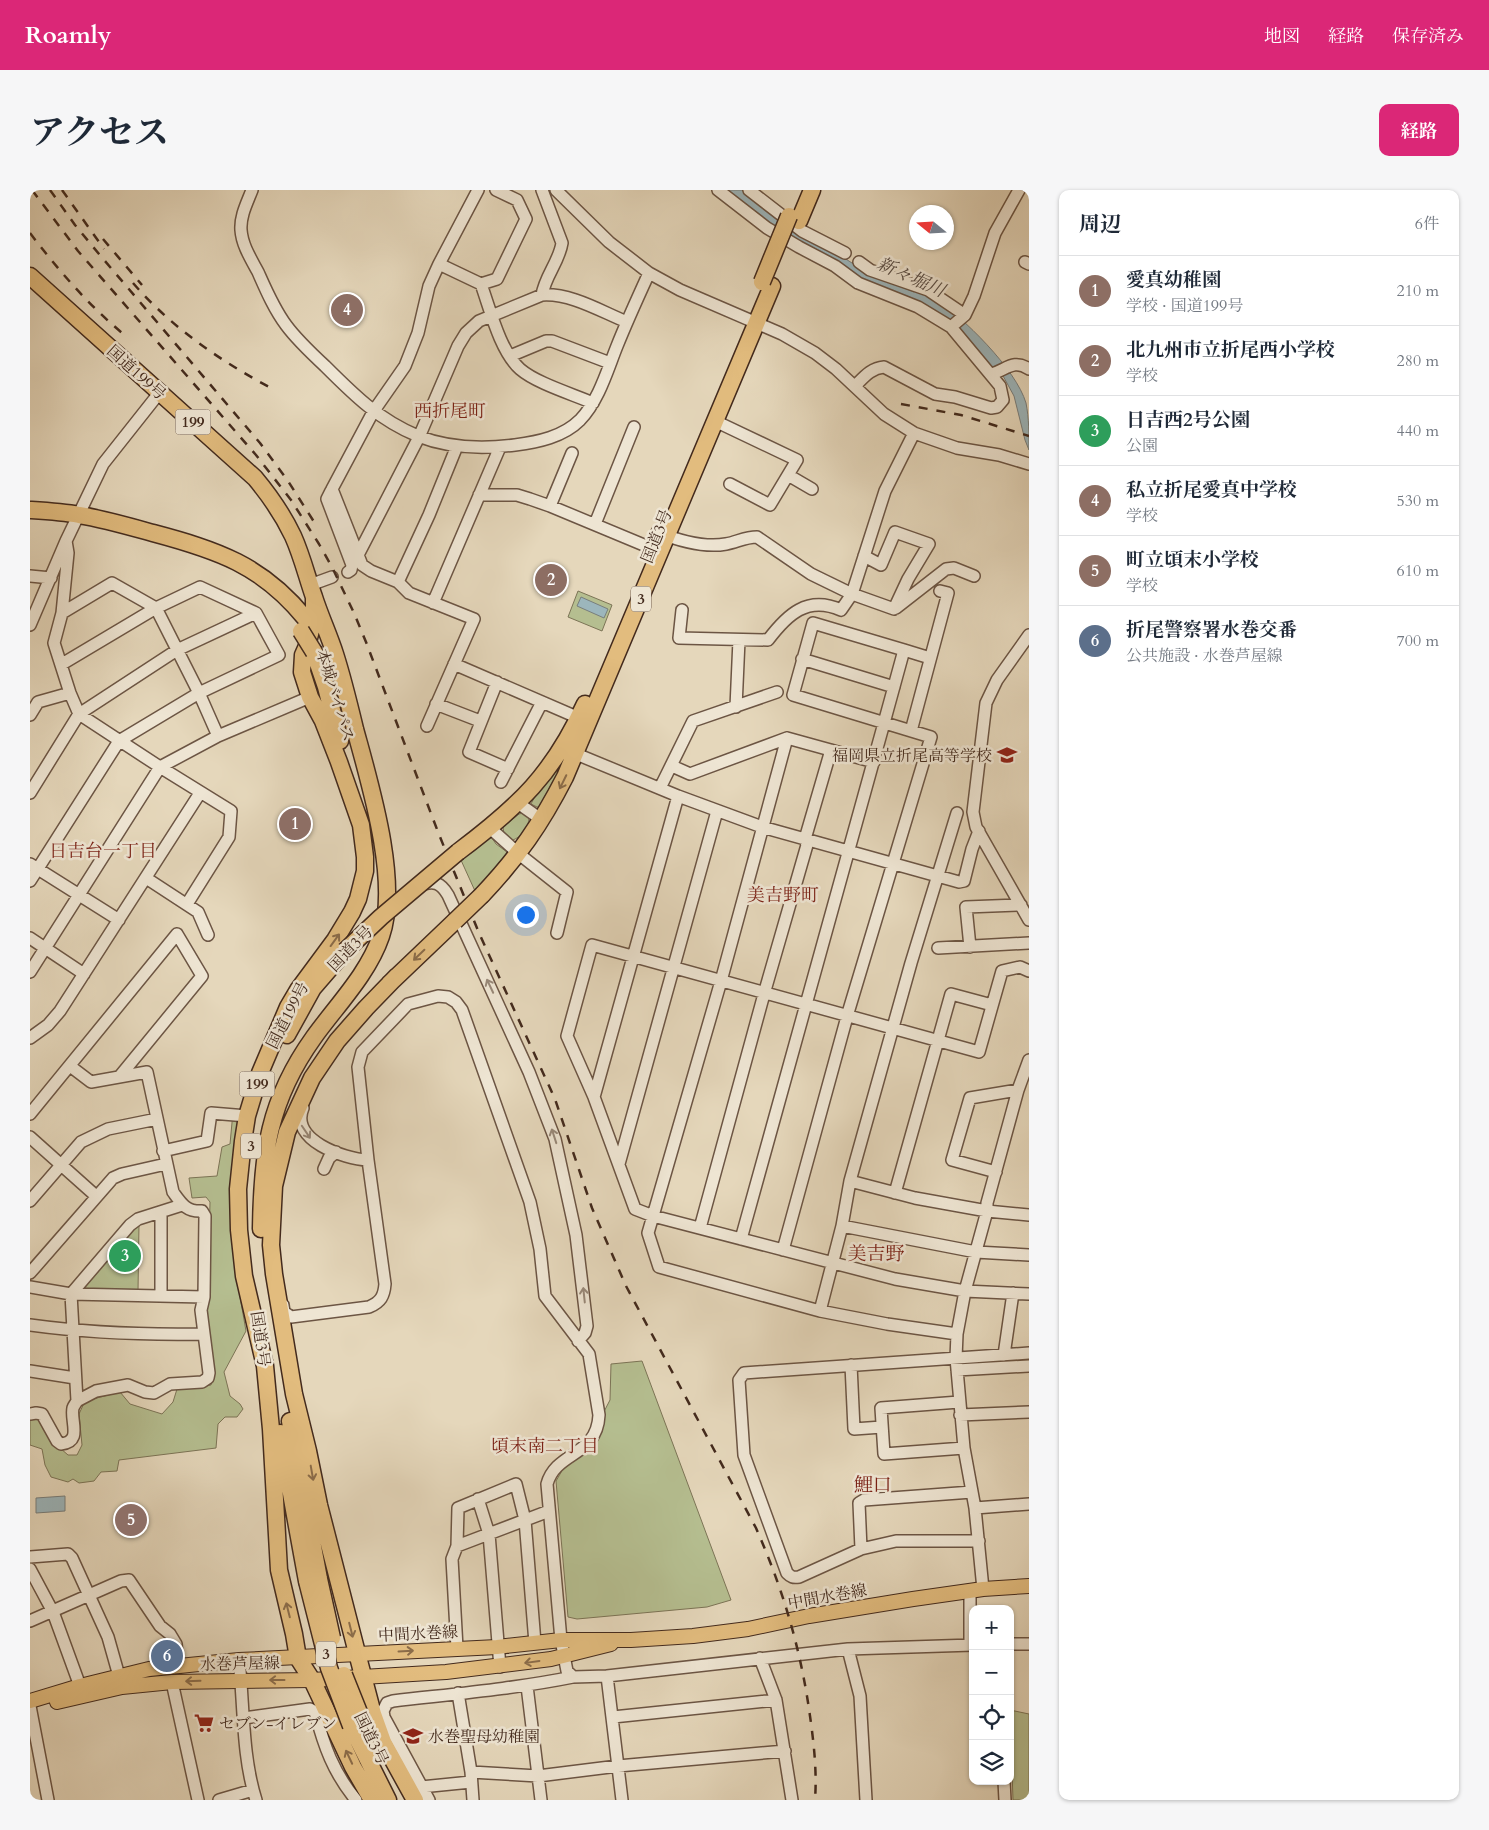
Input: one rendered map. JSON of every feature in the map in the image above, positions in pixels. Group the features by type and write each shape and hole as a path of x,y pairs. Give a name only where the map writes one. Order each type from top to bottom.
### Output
{"highway":[{"name":"国道3号","path":"794,219 800,190"},
{"name":"国道3号","path":"388,1800 363,1753 342,1704 325,1653 268,1300 261,1229 272,1162 285,1122 319,1056 346,1025 482,895 519,854 542,820 569,751 794,219 812,190"},
{"name":"国道199号","path":"30,276 256,478 266,490 294,537 336,657 369,781 385,870 387,896 381,934 371,959 298,1060 280,1097 271,1125 262,1171 261,1229"},
{"name":"国道3号","path":"403,1800 362,1720 350,1692 313,1580 264,1366 253,1278 246,1190 257,1112 277,1056 313,988 345,951 385,913 490,828 518,803 569,751 579,718 651,548 662,534 715,422 751,321"},
{"name":"本城バイパス","path":"30,510 76,519 203,557 237,572 256,584 281,605 309,637 330,666 383,869 387,896"},
{"name":"本城バイパス","path":"30,519 76,519"},
{"name":"国道199号","path":"264,1366 244,1276 239,1230 238,1190 247,1116 269,1050 288,1007 308,975 345,926 358,898 365,872 361,825 333,748 310,697 302,667 303,655 314,618 314,596"},
{"name":"本城バイパス","path":"309,637 326,687 361,825"},
{"path":"363,971 304,1063 288,1092 280,1113 279,1142 273,1193 271,1245 294,1394 319,1506 373,1714 383,1742 418,1794"},
{"path":"273,1193 287,1132 312,1078 337,1041 397,976"},
{"path":"264,1366 271,1429 279,1570 298,1658 312,1680 353,1767 372,1800"}],"main road":[{"name":"中間水巻線","path":"357,1653 497,1647 560,1640 631,1640 693,1636 748,1629 809,1616 976,1590 1029,1586"},
{"name":"中間水巻線","path":"364,1678 500,1667 551,1659 631,1640"},
{"name":"水巻芦屋線","path":"30,1707 80,1686 149,1669 239,1660 357,1653"},
{"name":"水巻芦屋線","path":"30,1707 122,1687 172,1682 364,1678"}],"street":[{"path":"252,190 242,219 242,235 246,249 274,307 299,340 373,412 419,437 457,446 500,447 551,438 580,420 593,403 649,273"},
{"path":"348,572 352,566 328,498 373,412 405,366 418,333 429,286 478,190"},
{"path":"439,264 481,284 497,279 526,219 517,200 496,190"},
{"path":"542,190 562,243 561,252 544,284 542,295"},
{"path":"556,190 609,242 649,273 680,290 782,334 815,353 836,369 884,414 914,433 957,448 1029,464"},
{"path":"718,190 767,228 835,266 858,283 918,307 951,327 994,374 1003,396 1001,404 992,408 956,397 935,394 884,368 876,368 869,372 855,386"},
{"path":"749,190 802,231 845,253"},
{"path":"951,327 964,316 974,296 995,233 1019,190"},
{"path":"858,262 870,270 928,290 964,316"},
{"path":"481,284 504,347 519,368 531,377 593,403"},
{"path":"358,555 419,437 462,340 466,333 479,321 492,314 542,295 553,294 569,297 627,322"},
{"path":"510,356 552,341 610,363"},
{"path":"994,374 1016,364 1023,365 1029,369"},
{"path":"30,626 66,541 102,464 160,392"},
{"path":"715,422 797,460 770,505 730,484"},
{"path":"595,524 634,427"},
{"path":"682,610 679,638 768,640 787,616 811,605 830,605 841,610 852,594 885,491 914,433"},
{"path":"398,582 457,446"},
{"path":"434,603 500,447"},
{"path":"550,506 572,453"},
{"path":"788,475 812,490"},
{"path":"332,489 362,565 371,571 398,582 409,593 474,619 427,726"},
{"path":"479,495 517,495 550,506 651,548"},
{"path":"864,556 881,566 895,532 929,544 908,579 894,609"},
{"path":"662,534 711,545 727,544 747,537 757,537 811,574 852,594 894,609"},
{"path":"66,541 68,553 62,612 54,643 70,693 80,714 200,793 231,811 229,837 187,904"},
{"path":"894,609 946,569 954,568 974,576"},
{"path":"30,576 50,578"},
{"path":"314,596 332,578"},
{"path":"62,612 112,583 156,608 218,736"},
{"path":"30,881 34,867 120,741 198,693 279,656 256,613 200,587 156,608 62,664"},
{"path":"911,730 948,593 940,591"},
{"path":"30,793 80,714 177,650 256,613"},
{"path":"782,1250 892,862 931,737 793,696 802,659 812,623 930,658"},
{"path":"1029,635 997,680 986,703 973,812 976,827 1029,920"},
{"path":"736,706 739,640"},
{"path":"741,1239 904,650"},
{"path":"802,659 894,687"},
{"path":"454,664 579,718"},
{"path":"497,682 469,752 508,770"},
{"path":"660,788 693,721 778,692"},
{"path":"30,715 38,702 70,693"},
{"path":"30,972 160,767 218,736 310,697"},
{"path":"501,782 542,702"},
{"path":"436,704 480,721"},
{"path":"672,766 690,774 787,738 874,762"},
{"path":"787,738 648,1233 659,1267 820,1311 887,1324 958,1334"},
{"path":"700,1228 807,845 805,840 831,750"},
{"path":"569,751 678,796 762,827 959,882 964,881 972,849 979,831"},
{"path":"30,1038 48,1026 60,1011 200,793"},
{"path":"594,1097 678,796"},
{"path":"518,803 542,820"},
{"path":"618,1164 717,811"},
{"path":"820,1311 842,1226 850,1181 892,1029 957,813"},
{"path":"490,828 567,892 557,933"},
{"path":"34,867 119,920"},
{"path":"146,878 198,912 208,935"},
{"path":"387,896 432,882 442,886 529,1072 555,1139 576,1235 587,1326 585,1333 578,1341"},
{"path":"970,947 966,907 1021,905"},
{"path":"30,1114 177,934 202,976 120,1076"},
{"path":"30,938 84,974"},
{"path":"938,948 1029,943"},
{"path":"1029,971 1020,967 1002,971 980,1052 764,994 592,945 567,1036 594,1097 635,1209 653,1216 895,1279 964,1290 1029,1294"},
{"path":"894,1193 951,994 992,1005"},
{"path":"273,1193 278,1272 284,1312 291,1317 369,1307 377,1304 382,1299 385,1284 368,1160 358,1067 362,1052 408,1004 438,996 448,997 456,1002 462,1010 530,1202 539,1241 545,1296 589,1354 599,1424 590,1441 556,1467 547,1484 560,1640 567,1671 572,1677"},
{"path":"337,1041 306,1101 300,1120 307,1136 336,1152 357,1160 368,1160"},
{"path":"70,1066 91,1082 147,1072 173,1192 182,1205 192,1212 202,1211 205,1216 204,1297 201,1310 210,1373 208,1378 202,1382 170,1384 154,1393 144,1392 128,1385 96,1391 77,1400"},
{"path":"975,1605 979,1541 960,1415 956,1358 958,1334 964,1290 976,1252 987,1211 987,1203 1018,1090 1028,1066"},
{"path":"996,1172 952,1160 970,1098 1018,1090"},
{"path":"164,1151 207,1141 211,1113 247,1116"},
{"path":"30,1201 82,1142 108,1129 157,1119"},
{"path":"30,1137 96,1196"},
{"path":"324,1169 329,1158 336,1152"},
{"path":"30,1273 112,1178 166,1164"},
{"path":"850,1181 924,1200 987,1211 1029,1215"},
{"path":"30,1414 42,1414 56,1441 66,1444 72,1440 74,1432 73,1409 77,1400 71,1294 130,1225 138,1219 182,1205"},
{"path":"161,1212 161,1296"},
{"path":"842,1226 976,1252 1029,1255"},
{"path":"30,1287 71,1294 204,1297"},
{"path":"1004,1355 1013,1293"},
{"path":"291,1317 287,1324 296,1376 294,1394"},
{"path":"30,1325 73,1331 135,1335 203,1334"},
{"path":"979,1541 896,1542 861,1549 794,1578 787,1573 744,1455 739,1380 744,1373 1029,1353"},
{"path":"851,1365 854,1429 882,1427"},
{"path":"957,1370 1029,1366"},
{"path":"30,1371 75,1378"},
{"path":"959,1402 881,1408 884,1454 964,1448"},
{"path":"960,1415 1029,1412"},
{"path":"457,1648 452,1559 457,1546 458,1508 516,1484 525,1520 535,1642"},
{"path":"861,1549 859,1503 864,1500 972,1492"},
{"path":"478,1499 489,1534 500,1667"},
{"path":"974,1508 1029,1504"},
{"path":"457,1546 549,1511"},
{"path":"30,1557 68,1554 72,1558 108,1637 120,1676"},
{"path":"30,1569 53,1612 80,1686"},
{"path":"30,1621 121,1581 129,1580 160,1626 170,1634 176,1644 178,1666"},
{"path":"1014,1644 1029,1644"},
{"path":"428,1800 418,1794 384,1717 383,1711 387,1703 527,1686 572,1677 606,1676 848,1649 969,1645"},
{"path":"848,1649 860,1696 866,1800"},
{"path":"760,1658 776,1700 792,1800"},
{"path":"219,1800 255,1795 244,1718 239,1660"},
{"path":"606,1676 613,1718 622,1800"},
{"path":"172,1682 198,1800"},
{"path":"527,1686 541,1800"},
{"path":"458,1693 473,1800"},
{"path":"613,1718 776,1700"},
{"path":"30,1707 48,1800"},
{"path":"244,1718 310,1710 314,1712 334,1768 356,1800"},
{"path":"418,1794 471,1777 538,1776 618,1766 785,1751"},
{"path":"1004,1785 1004,1800"}],"green space":[{"path":"578,591 612,605 602,631 568,617"},
{"path":"564,761 539,807 531,804 535,796"},
{"path":"523,813 529,818 528,825 522,834 513,840 504,834 503,827"},
{"path":"489,838 492,838 496,844 507,852 506,856 475,891 460,858"},
{"path":"233,1112 242,1112 231,1182 235,1268 246,1331 224,1372 230,1396 243,1409 237,1417 225,1417 218,1424 216,1448 119,1460 117,1471 101,1472 94,1481 79,1483 73,1479 68,1482 51,1477 45,1465 42,1449 30,1445 30,1419 37,1417 52,1441 68,1455 77,1455 82,1445 79,1414 85,1401 120,1392 130,1404 162,1414 173,1402 177,1389 211,1385 213,1371 207,1326 210,1202 206,1197 192,1198 189,1178 217,1176 222,1147 230,1144"},
{"path":"139,1224 138,1292 82,1288"},
{"path":"642,1361 731,1600 707,1607 577,1619 568,1617 556,1481 574,1450 596,1427 610,1400 611,1364"},
{"path":"1014,1711 1029,1714 1029,1800 1013,1800"}],"water":[{"path":"721,190 743,190 800,235 835,252 869,274 914,292 915,289 933,297 959,317 1000,360 1020,390 1027,409 1029,450 1014,396 1002,374 992,369 959,331 859,279 771,227"},
{"path":"581,597 608,609 604,618 577,606"},
{"path":"65,1496 65,1511 36,1513 36,1498"}],"railway":[{"path":"32,190 78,251 256,455 291,500 332,567 366,642 438,832 479,933 555,1099 592,1208 626,1286 756,1528 766,1551 783,1597 802,1667 814,1748 815,1800"},
{"path":"50,190 99,254 260,443 288,481 316,525"},
{"path":"62,190 104,249"},
{"path":"30,233 76,288 127,337"},
{"path":"103,239 142,285"},
{"path":"133,283 163,314 196,341 232,366 269,387"},
{"path":"901,404 961,415 1029,436"}],"place":[{"name":"私立折尾愛真中学校","path":"347,310"},
{"name":"北九州市立折尾西小学校","path":"551,580"},
{"name":"福岡県立折尾高等学校","path":"1007,755"},
{"name":"愛真幼稚園","path":"295,824"},
{"name":"日吉西2号公園","path":"125,1256"},
{"name":"町立頃末小学校","path":"131,1520"},
{"name":"折尾警察署水巻交番","path":"167,1656"},
{"name":"セブン-イレブン","path":"204,1723"},
{"name":"水巻聖母幼稚園","path":"413,1736"}],"district":[{"name":"西折尾町","path":"450,411"},
{"name":"日吉台一丁目","path":"103,851"},
{"name":"美吉野町","path":"783,895"},
{"name":"美吉野","path":"876,1253"},
{"name":"頃末南二丁目","path":"545,1446"},
{"name":"鯉口","path":"873,1484"}],"water label":[{"name":"新々堀川","path":"911,277"}]}
